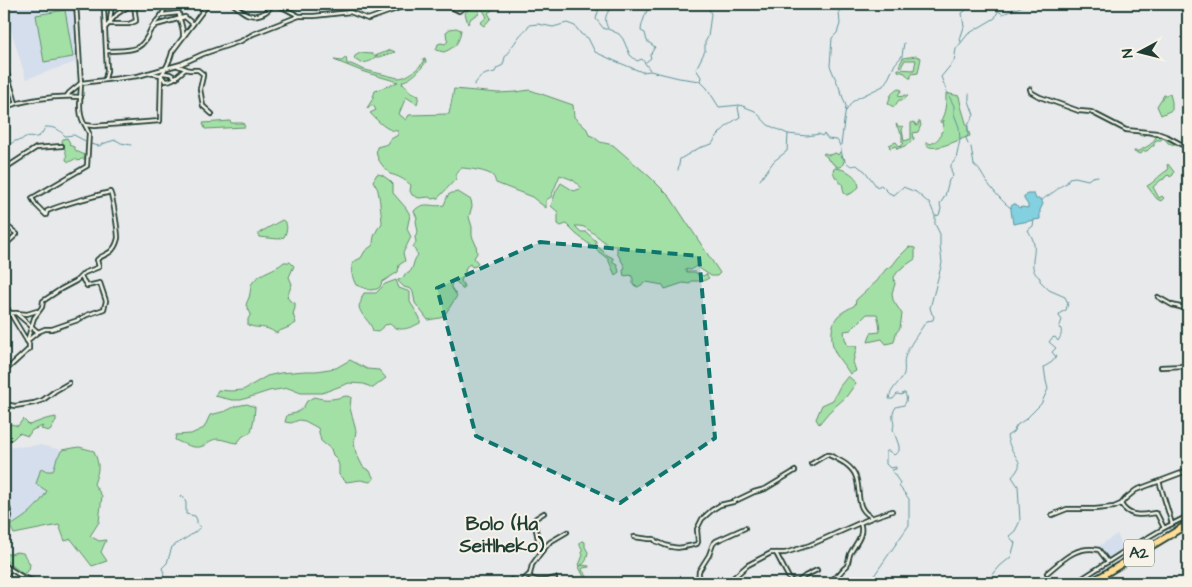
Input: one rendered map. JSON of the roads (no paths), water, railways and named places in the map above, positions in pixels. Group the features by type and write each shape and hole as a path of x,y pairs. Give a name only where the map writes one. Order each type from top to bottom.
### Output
{"main road":[{"name":"A2","path":"1090,583 1188,524"}],"street":[{"path":"28,341 31,326 43,302 76,281 84,273 98,267 97,260 99,257 109,254 118,238 110,192 72,202 47,211 46,215 32,198 87,166 89,133 83,123 81,114 76,4"},
{"path":"105,80 107,74 104,5 107,4"},
{"path":"110,22 112,4"},
{"path":"105,28 110,22 117,14 133,4 136,21 129,24 110,22"},
{"path":"106,51 137,48 143,43 152,27 162,15 166,7 165,4"},
{"path":"85,125 160,121 162,74 172,52 208,4"},
{"path":"233,4 251,15 266,12 271,8 272,4 299,16"},
{"path":"384,4 389,11"},
{"path":"148,73 176,65 241,41 253,34 299,16 350,12 368,19 411,4"},
{"path":"445,4 459,11 466,7 483,4"},
{"path":"162,15 178,13 183,27 184,34 182,38"},
{"path":"150,31 156,25 185,17 193,24"},
{"path":"170,60 172,66"},
{"path":"4,64 16,103"},
{"path":"176,65 186,69 198,70 203,74 200,89 203,106 212,114"},
{"path":"162,74 165,81 171,81 186,69"},
{"path":"67,96 76,85 81,83 148,73 167,73 177,78"},
{"path":"4,88 11,87"},
{"path":"1030,89 1031,92 1040,97 1068,108 1091,112 1126,130 1157,133 1188,148"},
{"path":"4,106 38,98 81,97"},
{"path":"4,169 36,148 62,146"},
{"path":"4,225 11,228 17,234 4,246"},
{"path":"28,341 38,332 78,320 104,309 106,301 100,283 87,286 81,277"},
{"path":"1158,296 1172,305 1188,309"},
{"path":"4,303 30,346 4,372"},
{"path":"10,313 26,314 38,310"},
{"path":"16,313 38,332"},
{"path":"1161,368 1184,366 1188,368"},
{"path":"4,404 15,406 34,403 43,400 55,390 69,383"},
{"path":"811,464 826,455 844,462 856,477 861,507 871,518"},
{"path":"1052,515 1067,510 1104,508 1121,504 1136,490 1188,469"},
{"path":"634,537 654,539 666,547 683,547 697,544 697,529 702,519 712,510 720,505 733,502 765,489 795,471"},
{"path":"1159,481 1172,524"},
{"path":"1121,504 1124,510 1136,516 1155,513 1164,528"},
{"path":"4,506 8,508 10,516 7,526"},
{"path":"727,583 748,565 771,553 784,553 810,545 871,518 892,511"},
{"path":"542,551 534,521 544,513"},
{"path":"1075,583 1128,549 1188,516"},
{"path":"836,577 846,566 860,537 862,527 860,523"},
{"path":"698,583 698,572 709,555 713,544 745,528"},
{"path":"508,583 511,580 520,583 529,576 532,565 542,551 550,542 566,532"},
{"path":"1047,573 1072,554 1086,549 1099,550 1108,562"},
{"path":"776,553 790,580 796,582 817,570"},
{"path":"4,565 21,576 38,583"},
{"path":"4,581 10,569"},
{"path":"529,576 533,580 544,581 555,578"}],"water":[{"path":"1034,194 1036,199 1041,199 1043,204 1040,210 1040,219 1013,224 1011,206 1016,204 1019,208 1028,208 1024,199 1024,196"}],"waterway":[{"path":"598,4 596,19 604,29 619,34 630,55 637,61 642,59 650,70"},
{"path":"608,28 606,18 614,4"},
{"path":"646,62 651,58 650,55 655,47 647,41 645,33 641,31 650,4"},
{"path":"700,81 701,77 696,69 705,51 711,14 709,9 713,4"},
{"path":"841,4 839,12 840,24 837,33 832,38 830,66 846,106 841,145"},
{"path":"961,42 960,39 964,27 962,13 965,11 967,4"},
{"path":"936,216 939,215 940,204 945,196 949,180 953,176 951,165 956,159 960,140 954,106 941,77 954,61 956,49 968,34 995,18 998,11 1003,14 1024,4"},
{"path":"474,85 483,76 495,72 497,68 503,65 510,48 529,25 538,24 553,27 567,23 575,26 581,34 588,38 595,52 615,61 642,72 650,71 700,81 707,88 719,107 740,105 755,111 768,125 788,134 807,136 819,134 822,136 824,134 828,139 837,140 845,161 851,166 857,165 865,171 877,187 881,185 894,195 903,187 916,192 930,204 935,216 935,224 940,234 942,263 930,308 934,316 933,320 925,323 909,348 904,359 904,374 889,399 893,399 897,394 902,395 905,393 906,401 904,405 896,407 893,414 893,429 899,451 894,455 887,451 886,464 890,468 896,467 892,471 900,483 899,486 909,499 909,525 869,583"},
{"path":"846,111 852,102 883,86 895,64 902,56 904,43"},
{"path":"968,144 966,138 968,135 968,125 974,115 969,101 969,94"},
{"path":"678,170 680,159 699,148 712,144 724,129 740,117 739,106"},
{"path":"4,148 25,137 38,137 45,127 52,127 65,136 74,135 87,142"},
{"path":"760,180 774,161 787,151 788,134"},
{"path":"90,144 99,146 116,140 131,145"},
{"path":"971,147 974,165 1004,203 1011,208"},
{"path":"1041,202 1067,183 1069,178 1075,177 1088,180 1098,176"},
{"path":"986,583 1000,566 1011,557 1015,543 1009,536 1015,531 1020,521 1018,486 1012,477 1018,468 1019,462 1007,436 1041,404 1048,389 1044,367 1056,357 1052,352 1056,348 1049,342 1052,338 1055,337 1058,341 1060,338 1061,329 1059,328 1062,320 1059,316 1060,313 1066,310 1068,303 1065,297 1049,290 1034,271 1034,243 1028,230 1033,226 1034,220"},
{"path":"167,583 163,577 162,568 167,563 172,547 200,527 195,516 186,514 186,503 183,496 180,497"}],"district":[{"name":"Bolo (Ha Seitlheko)","path":"502,535"}]}
